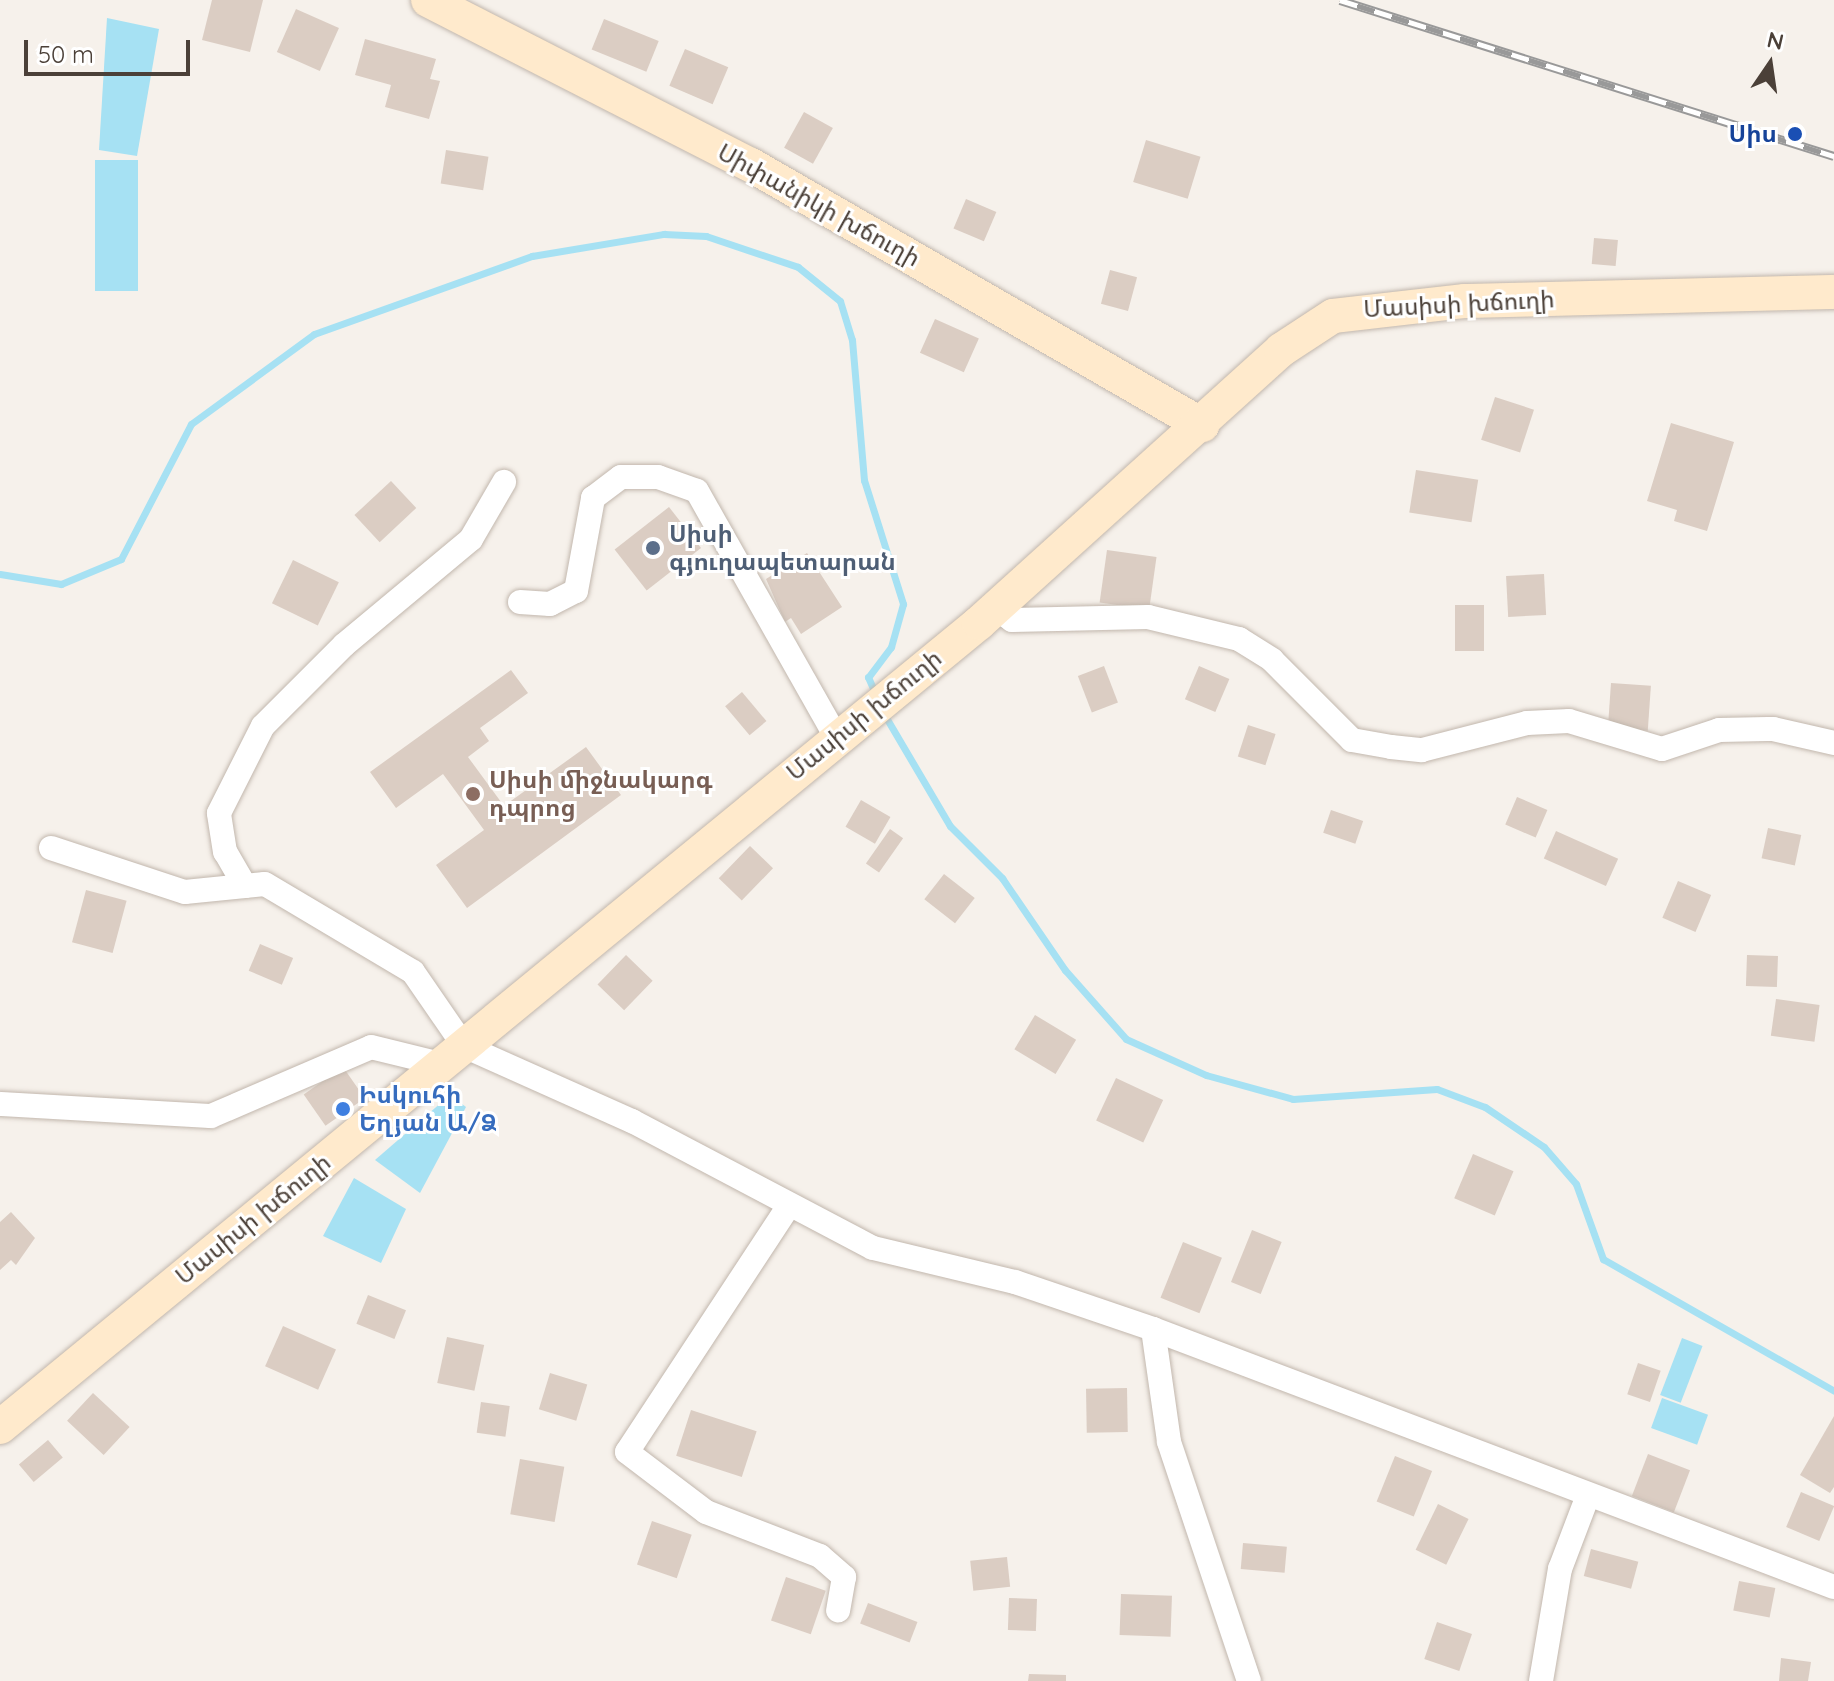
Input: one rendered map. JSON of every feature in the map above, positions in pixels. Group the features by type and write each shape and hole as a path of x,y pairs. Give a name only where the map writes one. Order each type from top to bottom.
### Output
{"main road":[{"name":"Սիփանիկի խճուղի","path":"428,0 751,165 1202,425"},
{"name":"Մասիսի խճուղի","path":"2,1423 987,615 1202,425 1281,350 1333,316 1367,306 1834,292"}],"street":[{"path":"520,602 550,604 576,591 593,498 621,477 658,477 697,491 836,737"},
{"path":"245,886 225,852 219,813 263,726 344,645 471,539 504,482"},
{"path":"987,615 1012,620 1148,617 1239,639 1272,660 1352,740 1391,747 1422,750 1527,723 1569,721 1662,749 1719,730 1773,729 1834,743"},
{"path":"51,848 185,892 265,884 413,972 452,1055"},
{"path":"0,1104 211,1116 371,1047 452,1055 632,1121 788,1207 873,1248 1015,1282 1153,1329 1587,1498 1834,1587"},
{"path":"788,1207 627,1452 706,1512 820,1556 844,1577 838,1610"},
{"path":"1153,1329 1169,1442 1249,1681"},
{"path":"1541,1681 1560,1569 1587,1498"}],"water":[{"path":"107,18 159,29 137,156 99,150"},
{"path":"95,160 138,160 138,291 95,291"},
{"path":"450,1095 466,1107 420,1193 375,1160"},
{"path":"354,1178 406,1209 381,1263 323,1236"},
{"path":"1682,1338 1703,1346 1681,1403 1660,1395"},
{"path":"1662,1398 1708,1415 1697,1445 1651,1428"}],"building":[{"path":"212,0 263,0 250,52 202,40"},
{"path":"296,9 339,28 320,71 277,52"},
{"path":"604,19 659,41 646,72 592,50"},
{"path":"365,39 436,59 430,79 440,81 429,119 385,107 391,85 355,75"},
{"path":"685,49 728,67 713,104 669,86"},
{"path":"804,112 833,128 813,164 784,148"},
{"path":"1146,140 1201,157 1188,199 1133,182"},
{"path":"446,150 488,157 483,190 441,184"},
{"path":"966,199 996,212 984,241 953,228"},
{"path":"1594,238 1618,240 1616,266 1592,264"},
{"path":"1110,270 1137,277 1128,311 1101,304"},
{"path":"935,319 979,339 964,372 920,353"},
{"path":"1495,397 1534,410 1520,452 1481,440"},
{"path":"1671,423 1734,442 1707,531 1674,521 1677,510 1647,501"},
{"path":"1416,470 1478,480 1471,522 1409,512"},
{"path":"391,481 416,508 380,542 354,515"},
{"path":"669,507 701,548 647,590 615,549"},
{"path":"1107,550 1157,557 1149,609 1100,602"},
{"path":"807,553 842,607 801,634 791,618 785,622 766,579"},
{"path":"293,560 339,582 318,625 272,603"},
{"path":"1544,574 1546,615 1508,617 1506,576"},
{"path":"1455,605 1484,605 1484,651 1455,651"},
{"path":"1104,666 1118,702 1092,712 1078,676"},
{"path":"1199,666 1229,679 1215,712 1185,699"},
{"path":"511,670 528,693 480,728 489,741 468,757 504,806 586,747 621,795 467,908 436,865 484,830 443,774 396,808 370,772"},
{"path":"1611,683 1651,686 1648,731 1608,728"},
{"path":"742,692 766,721 750,735 725,706"},
{"path":"1248,725 1276,734 1265,765 1238,756"},
{"path":"1517,797 1547,810 1536,838 1505,825"},
{"path":"861,800 890,817 875,844 846,827"},
{"path":"1331,810 1363,821 1355,844 1323,833"},
{"path":"1768,828 1801,835 1795,865 1762,858"},
{"path":"890,829 903,838 879,873 866,863"},
{"path":"1556,831 1618,859 1606,886 1544,858"},
{"path":"750,846 773,868 742,901 719,878"},
{"path":"944,874 975,898 955,923 924,899"},
{"path":"1678,881 1711,895 1696,932 1662,918"},
{"path":"86,890 127,901 113,953 72,942"},
{"path":"260,944 293,958 282,985 249,971"},
{"path":"626,955 653,981 624,1010 598,984"},
{"path":"1747,955 1778,956 1777,987 1746,986"},
{"path":"1776,999 1820,1005 1814,1042 1771,1036"},
{"path":"1035,1015 1076,1040 1056,1074 1014,1049"},
{"path":"343,1067 365,1098 325,1126 304,1095"},
{"path":"1116,1078 1163,1100 1143,1143 1096,1121"},
{"path":"1473,1154 1514,1171 1495,1215 1454,1198"},
{"path":"11,1212 35,1238 16,1265 11,1260 0,1270 0,1222"},
{"path":"1252,1230 1282,1242 1261,1294 1231,1282"},
{"path":"1183,1242 1222,1258 1199,1313 1161,1298"},
{"path":"368,1295 406,1310 394,1339 356,1324"},
{"path":"283,1326 336,1350 318,1390 265,1366"},
{"path":"447,1337 484,1345 474,1391 437,1383"},
{"path":"1638,1363 1661,1371 1650,1402 1627,1394"},
{"path":"550,1373 587,1384 576,1421 539,1409"},
{"path":"1127,1388 1128,1432 1087,1433 1086,1389"},
{"path":"93,1393 130,1427 104,1455 67,1421"},
{"path":"481,1402 510,1406 505,1437 477,1433"},
{"path":"691,1410 757,1431 742,1477 676,1456"},
{"path":"1834,1416 1834,1487 1830,1493 1800,1475"},
{"path":"48,1440 63,1458 34,1482 19,1464"},
{"path":"1648,1454 1690,1470 1674,1512 1632,1496"},
{"path":"1395,1456 1432,1471 1414,1516 1377,1501"},
{"path":"520,1459 564,1467 555,1522 510,1514"},
{"path":"1801,1492 1834,1506 1819,1541 1786,1527"},
{"path":"1438,1504 1469,1519 1446,1565 1416,1550"},
{"path":"652,1521 692,1535 677,1578 637,1564"},
{"path":"1243,1543 1287,1547 1285,1573 1241,1569"},
{"path":"1591,1549 1638,1562 1631,1589 1584,1576"},
{"path":"1007,1557 1010,1587 973,1591 970,1561"},
{"path":"786,1577 826,1591 811,1634 771,1620"},
{"path":"1739,1581 1775,1588 1770,1618 1733,1610"},
{"path":"1121,1594 1172,1596 1171,1637 1120,1635"},
{"path":"1009,1598 1037,1599 1036,1631 1008,1630"},
{"path":"868,1603 917,1622 910,1643 860,1624"},
{"path":"1437,1622 1472,1634 1459,1671 1424,1659"},
{"path":"1781,1658 1811,1662 1808,1681 1779,1681"},
{"path":"1029,1674 1066,1675 1066,1681 1028,1681"}],"waterway":[{"path":"0,574 61,584 121,559 191,424 314,334 532,256 664,234 706,236 798,267 840,301 852,340 864,480 903,604 891,647 868,677 876,695"},
{"path":"884,714 950,826 1002,878 1065,970 1126,1039 1206,1075 1293,1099 1437,1089 1485,1107 1544,1147 1576,1184 1603,1259 1834,1391"}],"railway":[{"path":"1340,0 1834,156"}],"place":[{"name":"Սիս","path":"1795,134"},
{"name":"Սիսի գյուղապետարան","path":"653,548"},
{"name":"Սիսի միջնակարգ դպրոց","path":"473,794"},
{"name":"Իսկուհի Եղյան Ա/Ձ","path":"343,1109"}]}
